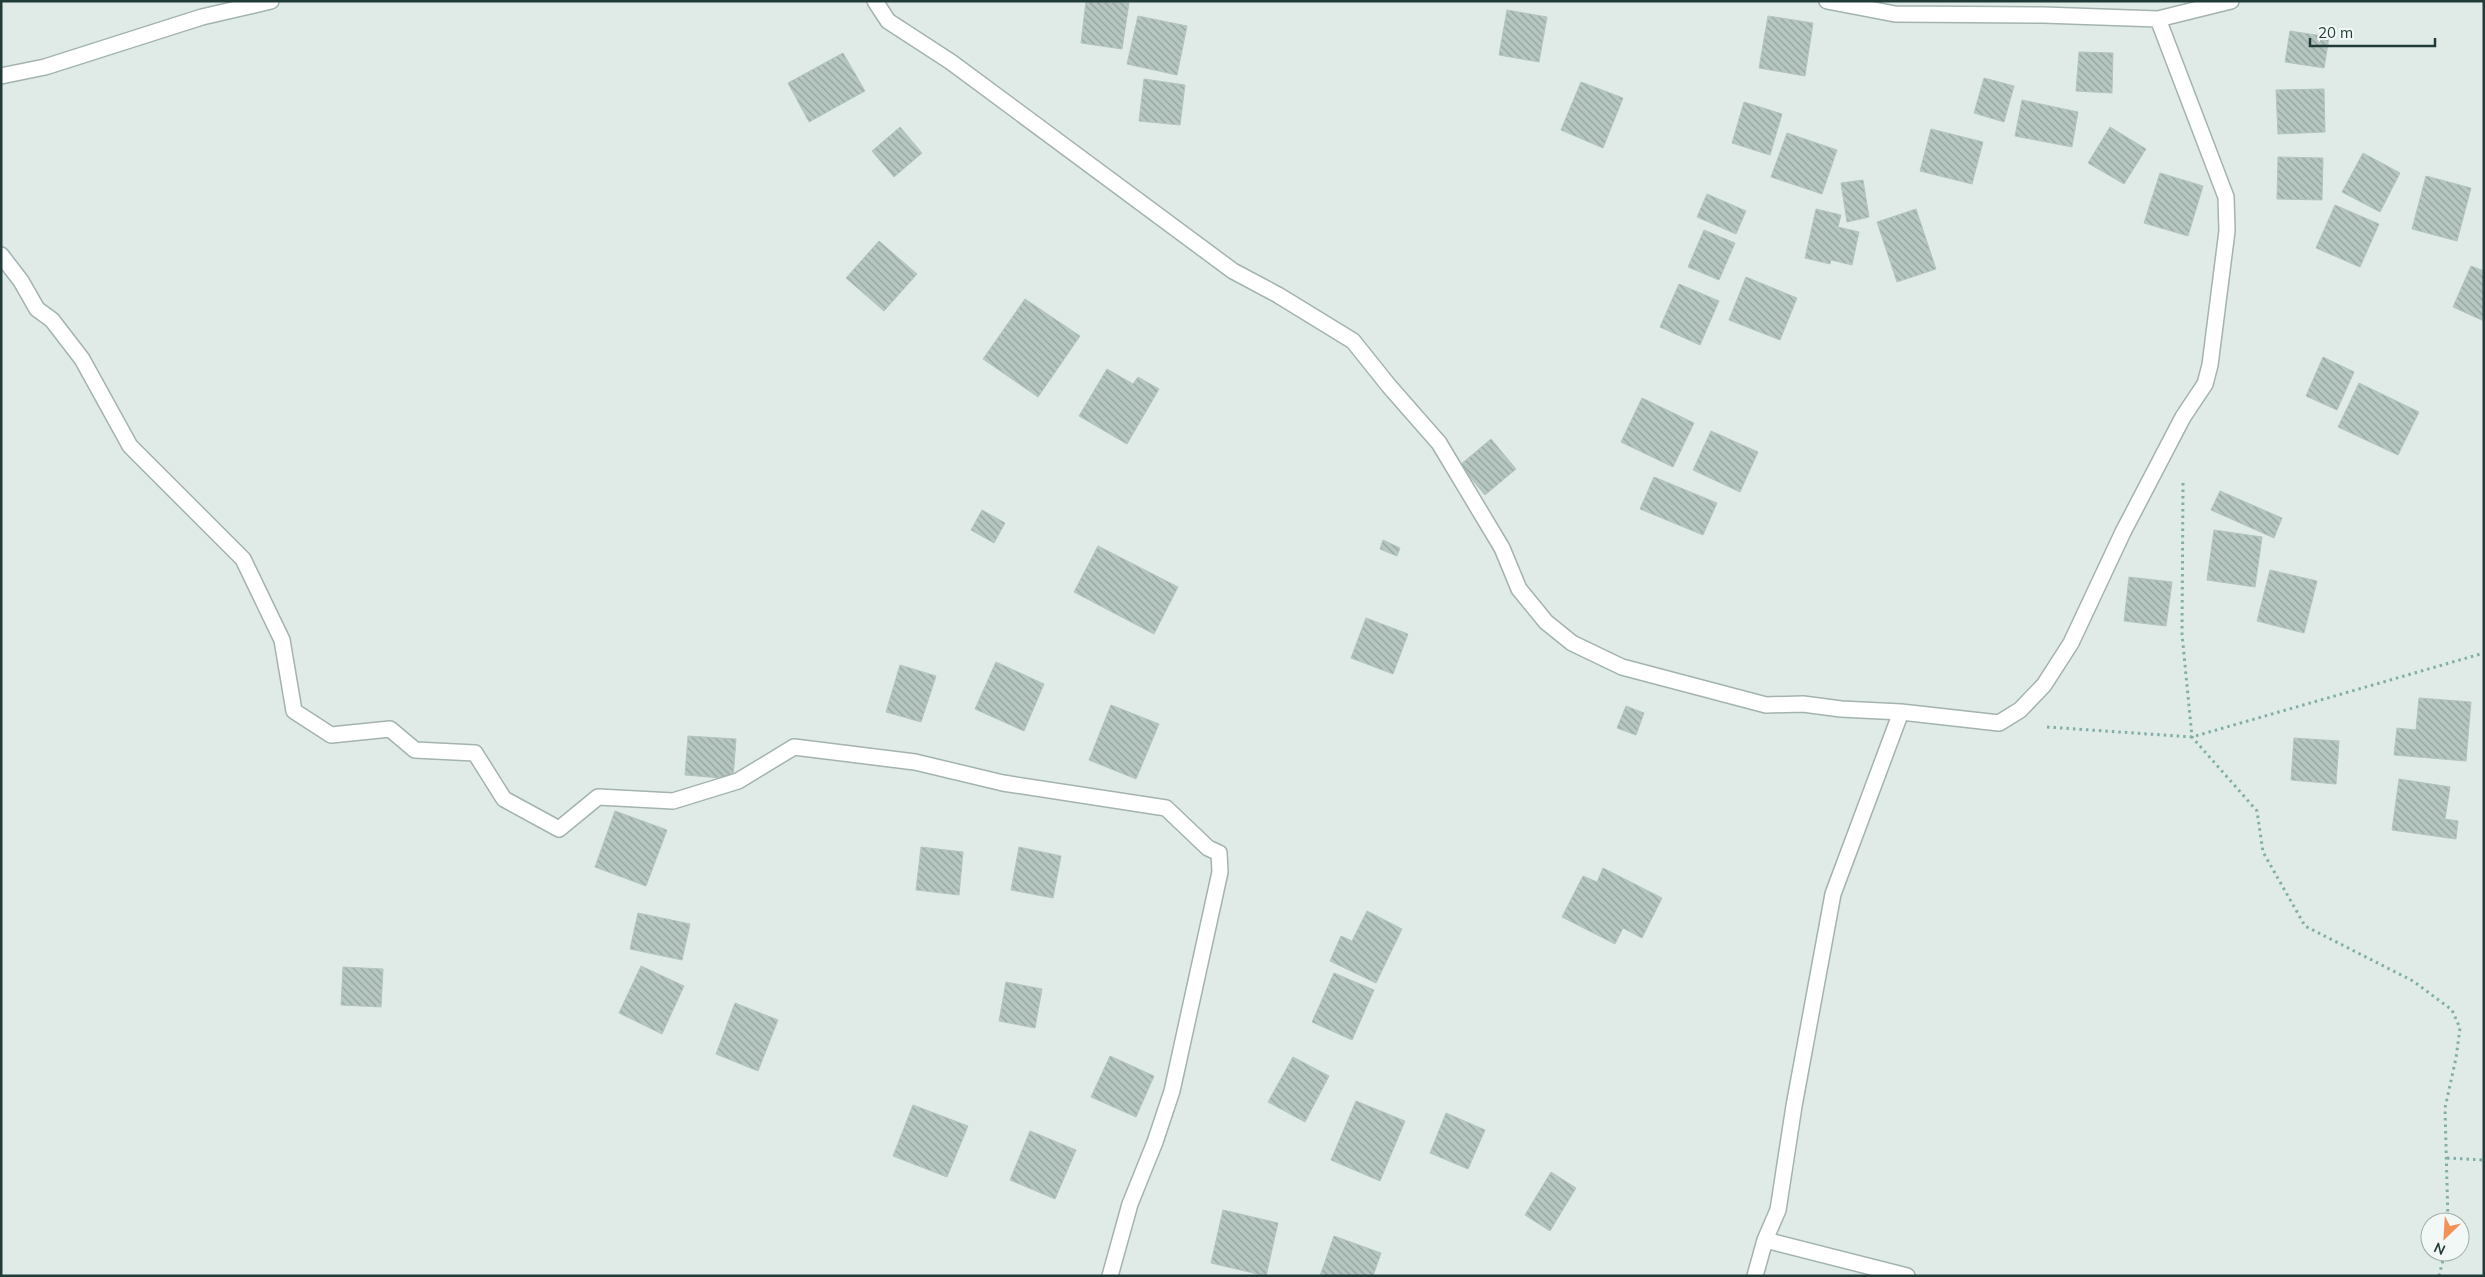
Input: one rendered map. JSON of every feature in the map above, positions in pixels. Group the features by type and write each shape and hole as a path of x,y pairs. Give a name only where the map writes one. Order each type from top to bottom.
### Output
{"street":[{"path":"1,76 45,68 202,17 271,1"},
{"path":"875,1 888,21 952,62 1233,271 1278,295 1353,341 1438,443 1502,548 1519,589 1546,622 1572,643 1622,667 1766,705 1803,704 1999,723 2020,710 2044,685 2071,643 2123,532 2184,417 2205,384 2210,365 2227,231 2226,197 2158,19"},
{"path":"1827,1 1895,14 2043,15 2158,19 2231,1"},
{"path":"1,255 21,282 36,310 52,320 82,359 130,446 243,559 282,640 294,711 331,735 390,729 415,750 475,752 504,799 559,829 598,797 673,801 738,780 794,747 915,762 1004,783 1166,808 1208,848 1219,853 1220,872 1172,1091 1155,1142 1130,1204 1110,1276"},
{"path":"1754,1276 1765,1240 1778,1210 1794,1106 1833,894 1901,712"},
{"path":"1765,1240 1907,1276"}],"path":[{"path":"2183,476 2182,634 2192,737 2257,810 2263,852 2305,926 2413,981 2452,1010 2460,1028 2456,1058 2445,1108 2448,1212"},
{"path":"1999,723 2192,737 2484,653"},
{"path":"2447,1158 2484,1160"},
{"path":"2440,1276 2443,1262"}],"building":[{"path":"1086,1 1129,3 1122,49 1081,43"},
{"path":"1507,10 1547,17 1539,62 1499,55"},
{"path":"1138,16 1187,26 1177,75 1127,64"},
{"path":"1768,16 1813,23 1805,76 1759,68"},
{"path":"2290,31 2329,37 2324,68 2285,62"},
{"path":"2079,52 2113,53 2112,93 2076,91"},
{"path":"843,53 865,91 809,122 788,83"},
{"path":"1984,78 2014,86 2004,122 1974,113"},
{"path":"1144,79 1185,85 1180,125 1139,121"},
{"path":"1581,82 1623,98 1603,148 1561,130"},
{"path":"2324,89 2325,132 2278,134 2276,90"},
{"path":"2022,100 2078,112 2072,147 2015,136"},
{"path":"1744,102 1782,114 1770,155 1732,143"},
{"path":"900,127 922,153 894,177 872,151"},
{"path":"2110,127 2146,149 2124,184 2088,163"},
{"path":"1931,129 1983,142 1972,184 1920,171"},
{"path":"1787,133 1837,150 1822,194 1771,177"},
{"path":"2363,153 2400,173 2380,212 2342,192"},
{"path":"2278,157 2323,158 2322,200 2277,199"},
{"path":"2160,173 2203,186 2188,236 2144,223"},
{"path":"2426,176 2471,188 2457,241 2412,229"},
{"path":"1863,180 1869,217 1847,222 1841,183"},
{"path":"1707,194 1746,211 1736,234 1697,217"},
{"path":"2335,205 2379,224 2360,267 2316,248"},
{"path":"1816,209 1841,215 1838,227 1859,232 1852,265 1831,260 1830,264 1805,258"},
{"path":"1916,209 1936,269 1897,282 1877,222"},
{"path":"1704,230 1735,243 1719,280 1688,267"},
{"path":"879,241 917,274 884,311 846,278"},
{"path":"2471,266 2484,271 2484,321 2453,307"},
{"path":"1746,277 1797,298 1780,340 1729,320"},
{"path":"1679,284 1719,301 1700,345 1660,327"},
{"path":"1025,299 1080,336 1038,397 983,359"},
{"path":"2323,357 2354,372 2337,410 2306,396"},
{"path":"1107,369 1133,384 1138,377 1159,389 1127,444 1079,416"},
{"path":"2359,383 2419,412 2398,455 2338,427"},
{"path":"1642,398 1694,423 1673,467 1621,442"},
{"path":"1711,431 1758,452 1740,492 1693,470"},
{"path":"1491,439 1516,469 1485,495 1460,465"},
{"path":"1654,477 1717,503 1703,535 1640,509"},
{"path":"2220,491 2282,518 2274,538 2211,510"},
{"path":"982,510 1005,523 994,543 971,530"},
{"path":"2214,530 2262,537 2255,587 2207,580"},
{"path":"1383,540 1400,548 1397,556 1380,549"},
{"path":"1098,546 1178,587 1154,634 1074,592"},
{"path":"2270,570 2317,581 2304,633 2257,621"},
{"path":"2129,577 2172,582 2166,626 2124,621"},
{"path":"1366,618 1408,634 1393,674 1351,658"},
{"path":"996,662 1044,684 1024,731 975,709"},
{"path":"900,665 936,676 921,722 886,712"},
{"path":"2419,698 2471,702 2466,761 2394,755 2397,728 2416,730"},
{"path":"1111,705 1159,724 1136,779 1089,760"},
{"path":"1626,706 1644,713 1636,735 1617,728"},
{"path":"688,736 736,739 733,779 685,775"},
{"path":"2294,738 2339,741 2336,784 2291,780"},
{"path":"2399,779 2450,787 2445,819 2458,821 2456,839 2392,830"},
{"path":"615,811 667,830 646,886 595,867"},
{"path":"921,847 963,852 959,895 916,890"},
{"path":"1019,847 1061,856 1053,898 1011,890"},
{"path":"1603,868 1662,898 1642,938 1623,928 1615,944 1562,917 1583,876 1597,882"},
{"path":"1367,911 1402,929 1376,983 1330,961 1341,936 1352,941"},
{"path":"638,913 690,924 682,960 630,949"},
{"path":"641,966 684,986 662,1034 619,1013"},
{"path":"343,967 383,969 381,1007 341,1005"},
{"path":"1334,973 1374,990 1352,1040 1312,1022"},
{"path":"1006,982 1042,989 1035,1028 999,1021"},
{"path":"735,1003 778,1020 758,1071 716,1054"},
{"path":"1110,1056 1154,1076 1136,1117 1091,1097"},
{"path":"1293,1057 1329,1076 1305,1122 1268,1102"},
{"path":"1356,1101 1405,1121 1380,1181 1331,1160"},
{"path":"913,1105 968,1126 947,1177 893,1156"},
{"path":"1446,1113 1485,1130 1468,1169 1430,1153"},
{"path":"1030,1131 1076,1150 1055,1199 1010,1180"},
{"path":"1551,1172 1576,1188 1550,1231 1525,1215"},
{"path":"1223,1210 1278,1223 1266,1276 1211,1263"},
{"path":"1334,1236 1381,1253 1373,1276 1320,1276"}]}
